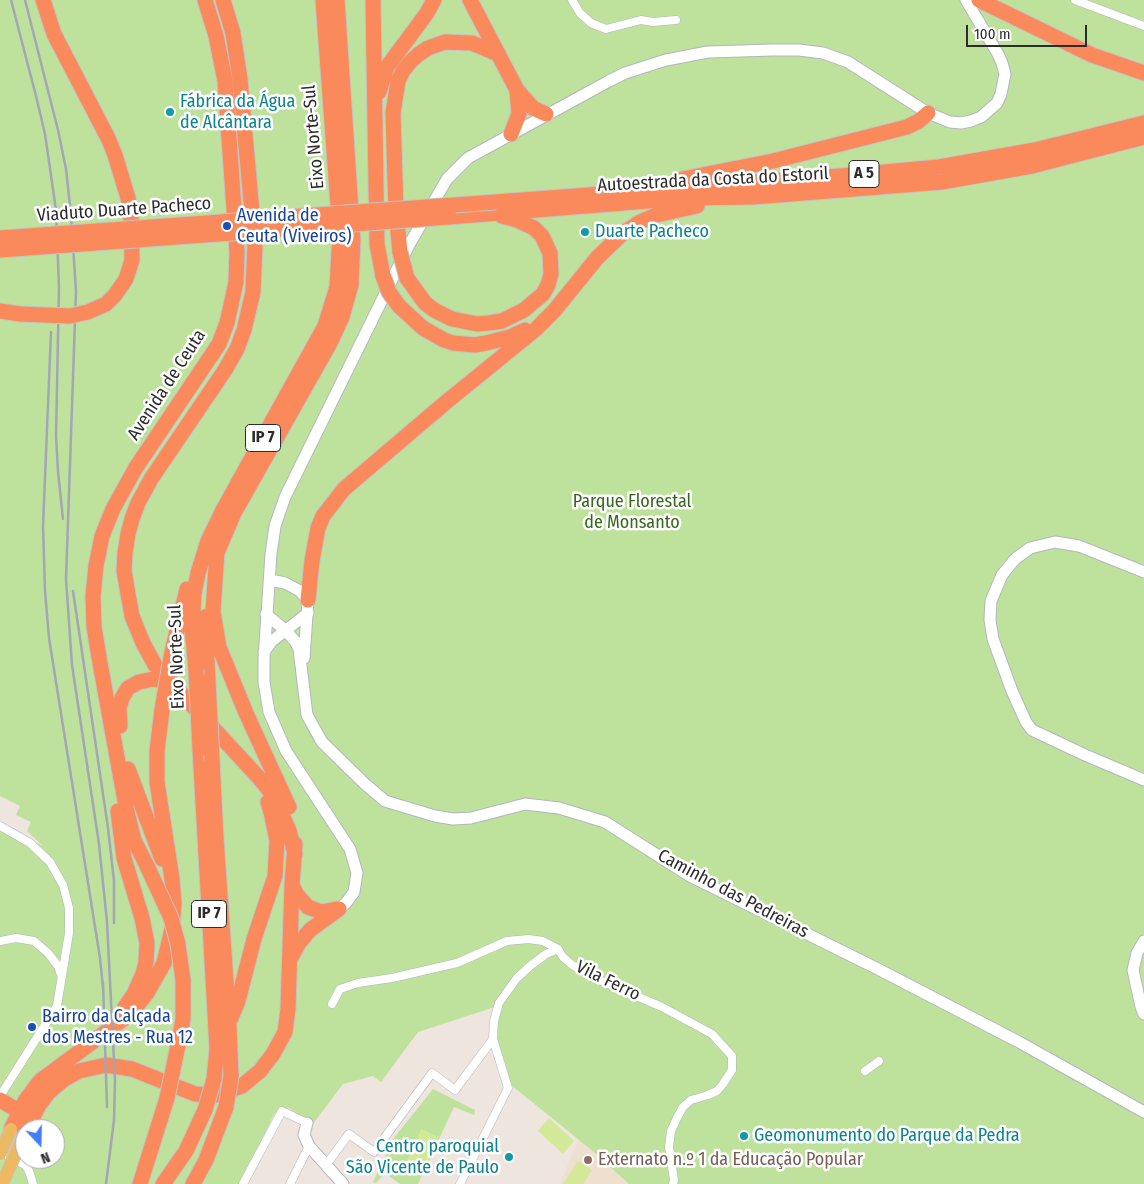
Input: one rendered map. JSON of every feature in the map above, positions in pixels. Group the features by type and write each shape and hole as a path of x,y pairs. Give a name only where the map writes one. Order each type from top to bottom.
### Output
{"highway":[{"path":"0,311 20,314 70,316 88,312 106,304 115,295 126,279 132,260 131,217 128,198 115,155 94,110 57,40 43,0"},
{"name":"Avenida de Ceuta","path":"100,663 93,596 102,536 113,509 135,469 219,344 227,323 236,282 237,252 225,80 216,36 205,0"},
{"path":"223,0 233,33 240,79 255,245 253,292 244,330 225,370 151,479 132,519 125,553 124,571 132,616 154,664 273,795 288,830 295,854"},
{"name":"Eixo Norte-Sul","path":"162,1184 186,1150 205,1110 214,1079 217,1049 196,670 192,628 194,594 211,551 223,510 326,326 337,287 340,238 322,0"},
{"name":"Eixo Norte-Sul","path":"193,1184 206,1160 226,1107 231,1076 216,838 205,615 211,551 330,344 342,317 351,285 353,240 337,0"},
{"path":"373,0 377,244 383,276 389,292 399,306 423,328 444,340 475,345 498,341 520,333 540,320 564,298"},
{"path":"374,114 380,85 387,67 427,13 434,0"},
{"path":"979,0 1092,54 1144,73"},
{"path":"473,4 517,90 533,108 546,114"},
{"path":"490,210 526,224 542,236 552,263 552,274 543,294 534,303 514,316 489,324 452,319 434,310 418,294 407,278 400,252 397,235 393,113 398,82 403,71 419,54 428,48 445,42 472,43 498,54"},
{"path":"511,134 519,114 517,90"},
{"path":"579,196 662,183 773,161 906,128 919,121 928,113"},
{"name":"Autoestrada da Costa do Estoril","path":"579,196 939,167 1035,150 1144,123"},
{"name":"Autoestrada da Costa do Estoril","path":"548,208 685,198 753,197 951,180 1032,166 1144,137"},
{"name":"Viaduto Duarte Pacheco","path":"0,250 490,210 579,196"},
{"path":"308,606 312,561 318,528 323,516 344,489 536,329 604,250 622,234 640,222 656,215 688,207 753,197"},
{"name":"Viaduto Duarte Pacheco","path":"0,238 548,208"},
{"path":"208,361 225,370"},
{"path":"135,469 151,479"},
{"path":"20,1119 19,1111 40,1081 130,1014 139,1004 151,987 169,948 174,894 158,782 158,751 162,710 172,652 187,589 192,575 211,551"},
{"path":"30,1119 49,1092 63,1080 79,1072 106,1065 132,1069 196,1094 216,1095 242,1086 260,1071 273,1054 285,1032 288,1009 292,885 295,854 294,825 277,778 246,713 219,647 213,612 211,551"},
{"path":"100,663 130,825 134,840 171,918 178,944 183,980 183,1019 168,1098 140,1184"},
{"path":"76,1053 121,1012 129,1002 143,974 147,952 145,932 123,850 109,750 100,663"},
{"path":"147,866 133,807 118,715 124,694 134,684 146,680 160,680 174,687"},
{"path":"128,769 174,894"},
{"path":"229,1024 238,1002 254,939 275,876 276,830 261,780"},
{"path":"292,885 297,895 308,907 321,912 339,909"},
{"path":"290,961 299,943 310,930 339,909"},
{"path":"0,1098 19,1111"}],"main road":[{"path":"339,909 354,892 357,873 350,850 286,750 269,712 264,682 264,652 271,554 275,526 286,497 409,245 447,179 468,158 617,77 659,62 708,52 799,50 823,53 848,62 874,76 928,113 950,122 961,123 970,121 990,111 997,103 1005,74 1002,63 966,0"},
{"path":"1144,572 1079,546 1055,542 1030,548 1015,559 1002,575 991,601 990,620 993,639 1012,691 1026,722 1032,730 1085,756 1144,780"},
{"path":"270,580 285,583 300,591 308,606 302,682"},
{"path":"264,652 272,641 286,631 308,606"},
{"path":"266,614 286,631 299,649 302,682"},
{"name":"Caminho das Pedreiras","path":"302,682 307,716 322,742 385,801 435,816 452,819 471,818 525,804 559,808 605,822 690,876 960,1011 1144,1112"},
{"path":"1144,940 1137,953 1133,970 1140,1007 1144,1014"},
{"path":"307,1124 304,1135 309,1146 343,1184"},
{"path":"0,1153 15,1138"},
{"path":"2,1184 15,1150"}],"street":[{"path":"572,0 580,13 591,23 606,29 641,20 654,22 676,20"},
{"path":"1075,0 1144,26"},
{"path":"0,826 30,843 50,862 63,885 69,908 69,933 57,1006 0,1098"},
{"path":"0,941 16,938 34,941 48,953 58,966 62,977"},
{"name":"Vila Ferro","path":"332,1004 340,989 358,983 392,978 457,963 507,941 543,941 558,949 571,964 590,976 662,1007 712,1034 732,1056 732,1070 723,1084 717,1091 691,1100 683,1107 671,1131 669,1147 673,1184"},
{"path":"460,1184 508,1088 493,1039 494,1021 499,1003 517,978 530,966 546,954 558,949"},
{"path":"326,1165 349,1134 374,1152 432,1073 455,1090 493,1039"},
{"path":"865,1071 879,1061"},
{"path":"243,1184 282,1111 307,1124"},
{"path":"290,1184 309,1146"},
{"path":"0,1153 25,1165 33,1184"}],"shaded area":[{"name":"Externato n.º 1 da Educação Popular","path":"580,1136 633,1184 560,1184"}],"green space":[{"name":"Parque Florestal de Monsanto","path":"0,0 1144,0 1144,1184 629,1184 594,1152 511,1085 494,1044 495,1007 418,1032 381,1082 373,1076 343,1084 312,1125 289,1108 274,1114 242,1184 0,1184 0,825 43,846 27,831 31,822 16,815 20,806 0,796"},
{"path":"433,1089 475,1110 474,1115 454,1107 418,1184 400,1184 385,1173 376,1183 373,1182 394,1138"},
{"path":"549,1118 574,1141 563,1154 538,1131"},
{"path":"421,1129 439,1137 421,1176 404,1168"},
{"path":"578,1161 592,1170 583,1184 563,1184"}],"railway":[{"path":"11,0 45,134 56,210 59,287 56,436 63,519"},
{"path":"25,0 58,130 66,169 71,215 76,291 66,579 72,665 99,844 107,922 115,1080 114,1120 106,1184"},
{"path":"51,332 43,526 45,591 49,638 100,958 103,988"},
{"path":"73,591 108,828 114,881 114,923"},
{"path":"103,982 107,1107"}],"place":[{"name":"Fábrica da Água de Alcântara","path":"170,112"},
{"name":"Avenida de Ceuta (Viveiros)","path":"227,226"},
{"name":"Duarte Pacheco","path":"585,232"},
{"name":"Bairro da Calçada dos Mestres - Rua 12","path":"32,1027"},
{"name":"Geomonumento do Parque da Pedra","path":"744,1136"},
{"name":"Centro paroquial São Vicente de Paulo","path":"509,1157"},
{"name":"Externato n.º 1 da Educação Popular","path":"588,1160"}]}
